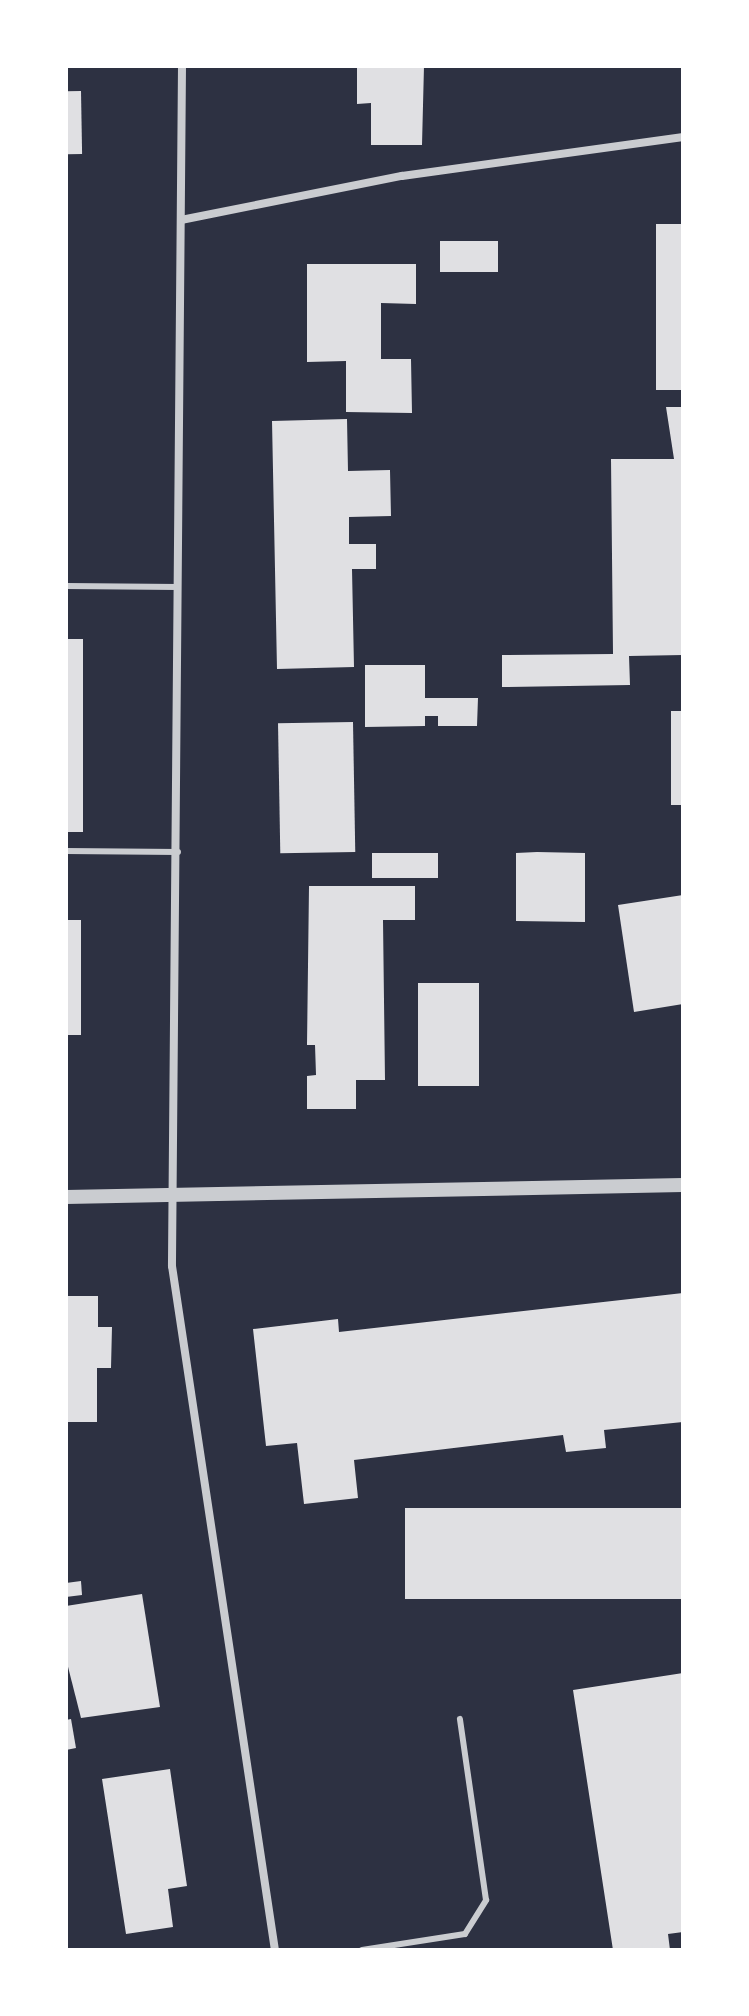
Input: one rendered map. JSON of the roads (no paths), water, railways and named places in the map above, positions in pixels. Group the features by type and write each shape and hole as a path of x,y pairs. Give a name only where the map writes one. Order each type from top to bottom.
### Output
{"street":[{"path":"182,66 178,852 172,1266 275,1950"},
{"path":"181,220 402,176 683,137"},
{"path":"66,1197 175,1198 683,1185"}],"lane":[{"path":"66,586 179,587"},
{"path":"66,851 178,852"},
{"path":"362,1950 465,1934 486,1900 460,1719"}]}
